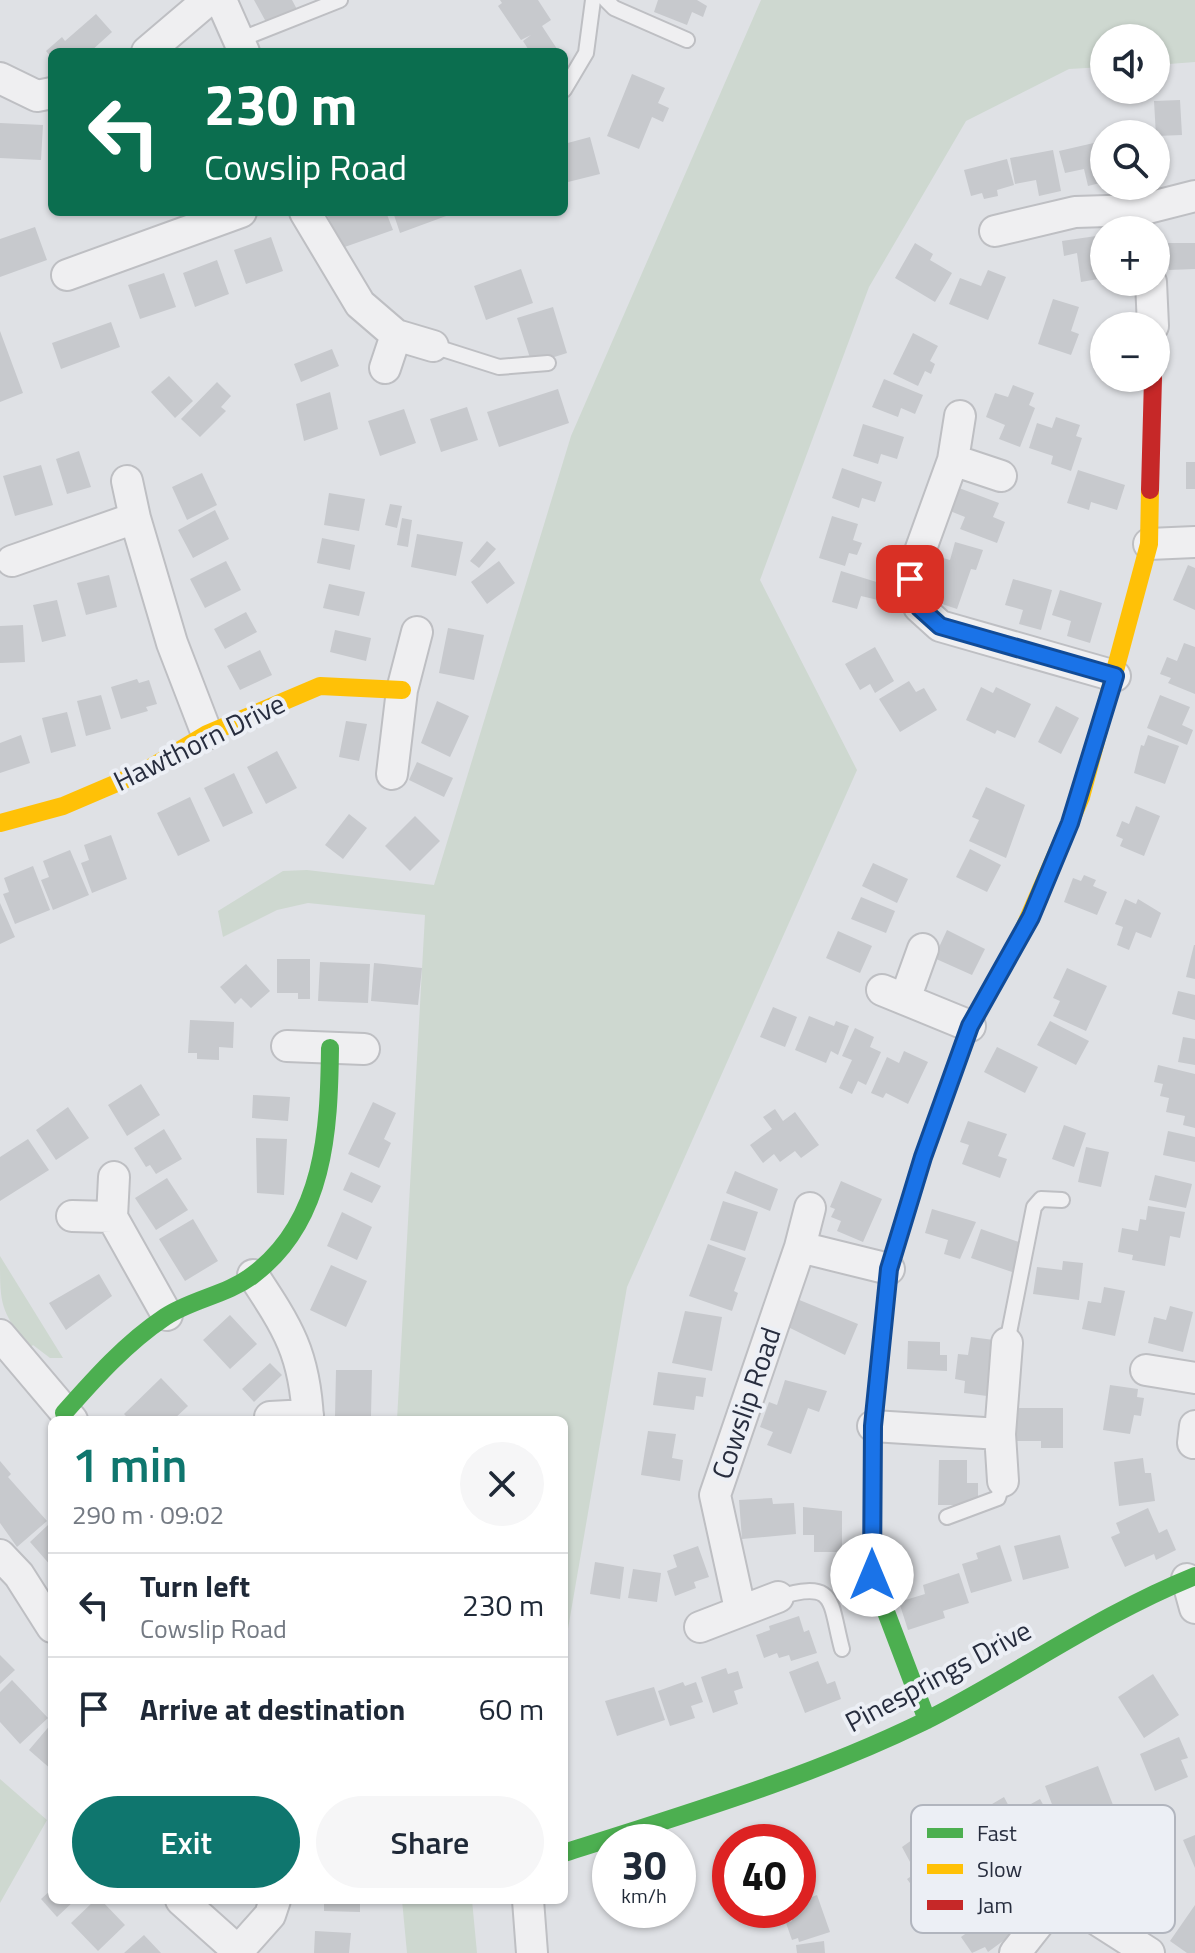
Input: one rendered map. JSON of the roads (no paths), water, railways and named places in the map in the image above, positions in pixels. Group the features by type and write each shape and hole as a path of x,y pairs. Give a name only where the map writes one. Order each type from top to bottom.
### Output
{"street":[{"path":"152,48 208,0"},
{"path":"221,0 241,46"},
{"path":"0,78 37,96 48,94"},
{"path":"1150,216 1195,196"},
{"path":"995,231 1075,212 1108,216"},
{"path":"67,275 230,216"},
{"path":"307,216 360,304 396,335 433,346"},
{"path":"385,368 396,335"},
{"path":"927,1720 872,1575 873,1426 889,1269 923,1157 970,1026 1031,917 1070,823 1115,676 1149,544 1153,392"},
{"path":"960,416 953,460 910,579 919,607 940,626 1115,676"},
{"path":"953,460 1001,476"},
{"path":"127,481 172,643 207,734"},
{"path":"12,561 135,518"},
{"path":"1149,544 1195,542"},
{"path":"392,774 402,690 417,632"},
{"name":"Hawthorn Drive","path":"0,823 63,806 131,777 207,734 320,686 402,690"},
{"path":"923,949 893,995 970,1026"},
{"path":"287,1046 364,1049"},
{"path":"69,1416 115,1355 167,1315 253,1275 295,1229 317,1191 330,1122 330,1048"},
{"path":"114,1177 112,1217 167,1315"},
{"name":"Cowslip Road","path":"740,1609 715,1495 800,1247 810,1208"},
{"path":"72,1216 112,1217"},
{"path":"800,1247 889,1269"},
{"path":"253,1275 293,1336 306,1385 308,1416"},
{"path":"0,1335 67,1416"},
{"path":"1003,1481 1000,1434 1007,1343"},
{"path":"1146,1370 1195,1378"},
{"path":"873,1426 1000,1434"},
{"path":"0,1555 19,1575 48,1621"},
{"path":"1191,1577 1195,1608"},
{"name":"Pinesprings Drive","path":"568,1852 854,1754 927,1720 1109,1614 1191,1577"},
{"path":"700,1627 740,1609 778,1597"},
{"path":"185,1904 239,1952 270,1915 274,1904"},
{"path":"528,1904 532,1953"},
{"path":"1015,1953 1026,1933"},
{"path":"1120,1933 1149,1953"}],"lane":[{"path":"241,46 340,0"},
{"path":"568,83 586,53 593,0"},
{"path":"606,0 614,8 687,40"},
{"path":"433,346 499,367 548,363"},
{"path":"1007,1343 1034,1207 1041,1199 1062,1200"},
{"path":"947,1517 998,1498 1003,1481"},
{"path":"778,1597 808,1588 819,1590 829,1598 842,1649"}]}
